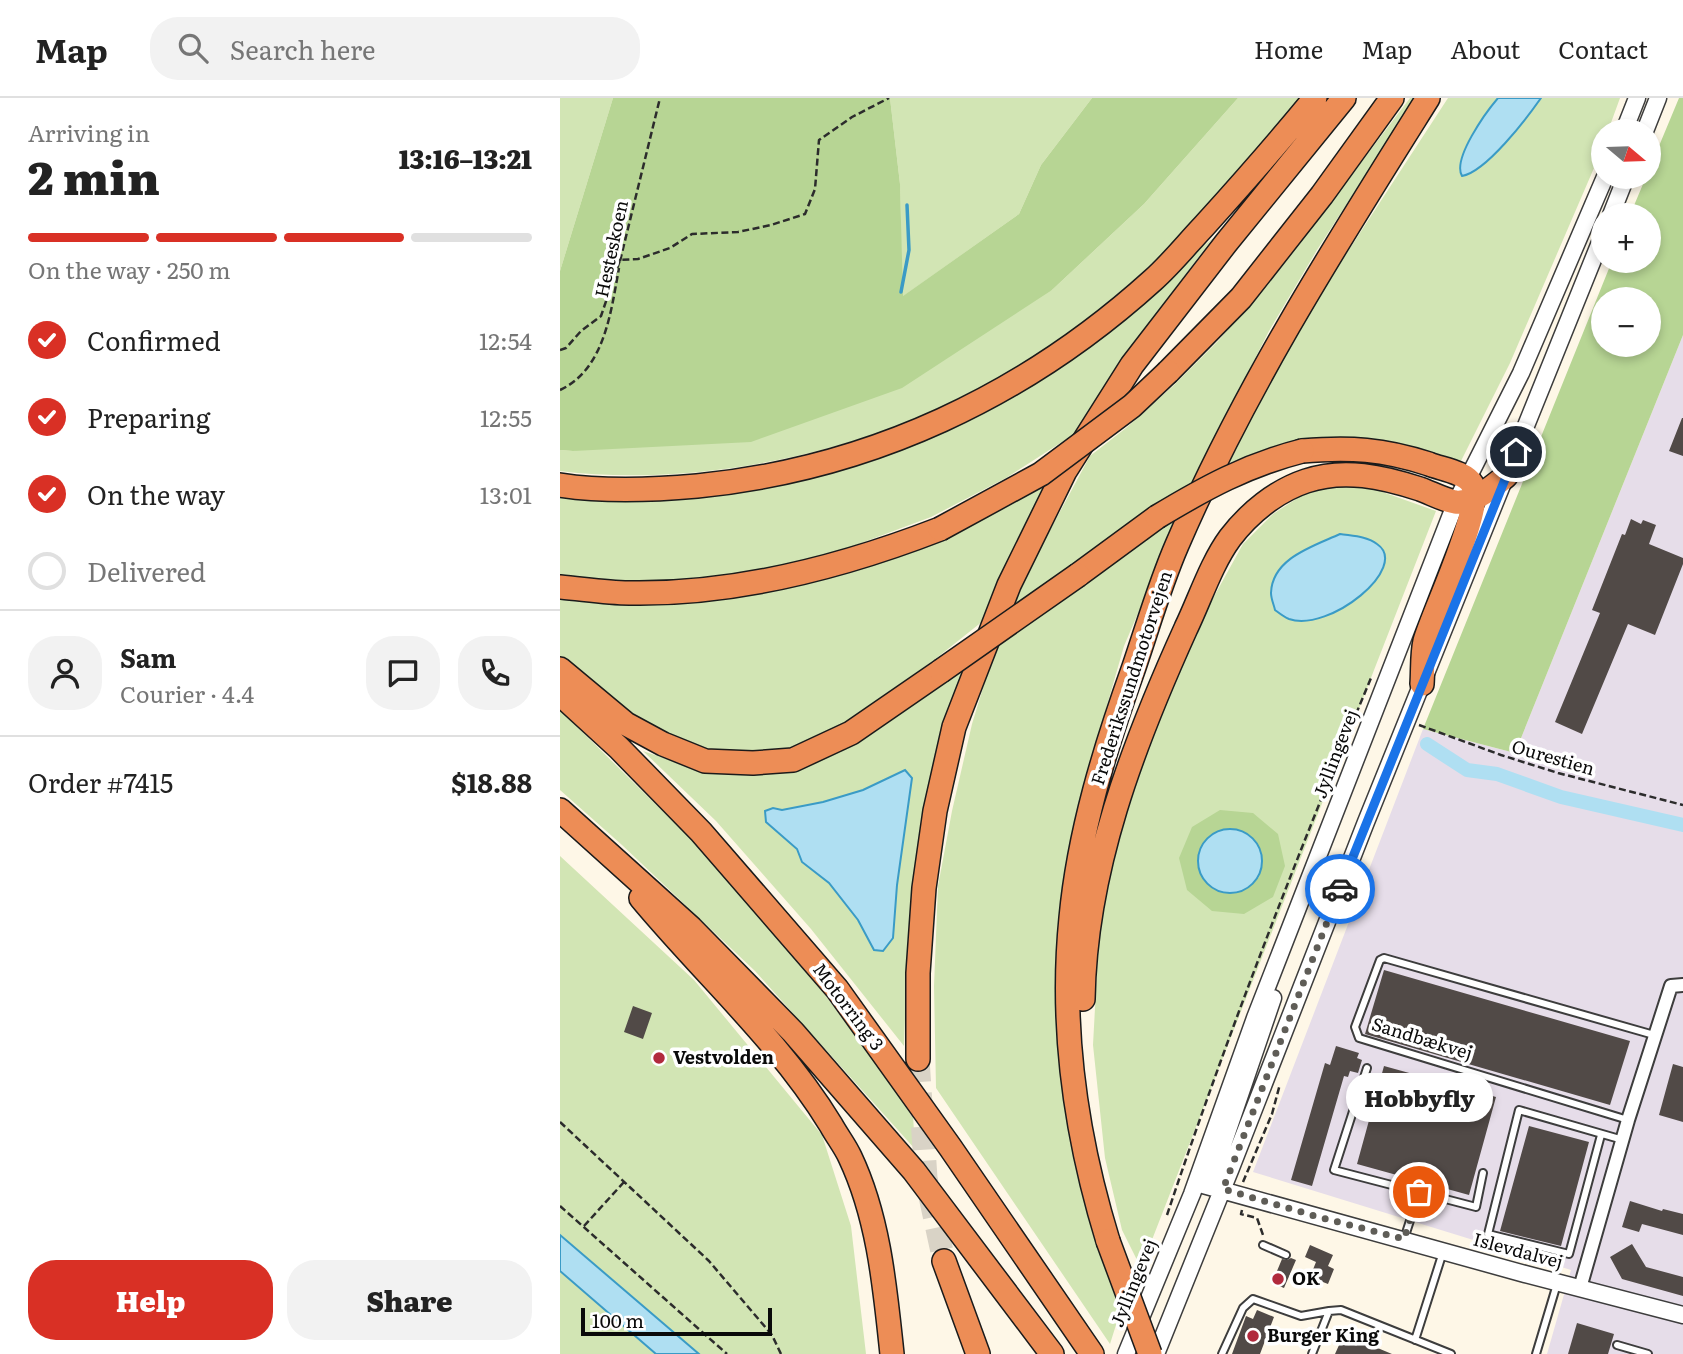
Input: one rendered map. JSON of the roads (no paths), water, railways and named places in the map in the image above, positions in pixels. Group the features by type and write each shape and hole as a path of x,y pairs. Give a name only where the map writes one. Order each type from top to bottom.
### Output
{"highway":[{"path":"560,485 582,489 654,490 727,483 794,471 861,454 948,419 1034,372 1095,329 1155,279 1261,163 1315,98"},
{"path":"918,1059 918,973 924,888 935,811 954,727 1009,584 1065,471 1132,365 1226,243 1345,98"},
{"path":"560,587 628,593 688,591 749,583 873,554 940,529 1041,474 1132,406 1241,298 1322,195 1392,98"},
{"name":"Frederikssundmotorvejen","path":"1150,1354 1108,1241 1091,1184 1079,1129 1072,1073 1068,1018 1071,918 1094,790 1111,730 1176,546 1237,418 1313,281 1428,98"},
{"path":"560,669 626,724 663,744 705,761 754,764 793,760 851,733 1157,517 1235,473 1302,451 1346,448 1402,456 1466,493"},
{"path":"1091,1184 1083,1045 1084,975 1091,907 1112,821 1134,751 1158,690 1214,566 1229,540 1248,517 1271,498 1306,481 1356,474 1466,493 1506,476"},
{"path":"1422,684 1425,643 1465,534 1466,493"},
{"name":"Motorring 3","path":"560,694 619,748 701,832 837,989 1087,1346"},
{"path":"560,810 691,928 793,1032 914,1171 1052,1354"},
{"path":"582,828 664,926 748,1015 813,1095 850,1157 873,1221 892,1354"},
{"path":"944,1261 978,1354"}],"street":[{"path":"1628,119 1637,98"},
{"path":"1650,119 1658,98"},
{"name":"Jyllingevej","path":"1126,1354 1196,1183 1284,943 1466,493 1600,189"},
{"path":"1156,1354 1366,821 1591,265"},
{"path":"1223,1189 1216,1183 1213,1174 1276,989 1284,943"},
{"path":"1580,1288 1654,1035 1671,986 1683,985"},
{"name":"Islevdalvej","path":"1196,1183 1683,1315"}],"lane":[{"name":"Sandbækvej","path":"1628,1120 1359,1038 1355,1027 1380,960 1384,958 1654,1035"},
{"path":"1367,1068 1334,1170 1476,1207 1483,1173"},
{"path":"1601,1135 1569,1254 1488,1234 1519,1110 1623,1140"},
{"path":"1404,1239 1419,1192"},
{"path":"1263,1245 1286,1255"},
{"path":"1415,1340 1444,1251"},
{"path":"1536,1354 1558,1282"},
{"path":"1222,1354 1243,1308 1253,1299 1301,1316 1341,1310 1451,1354"},
{"path":"1312,1354 1329,1311"},
{"path":"1617,1345 1648,1354"}],"water":[{"path":"1498,98 1541,98 1494,155 1472,172 1462,176 1460,168 1466,148"},
{"path":"1340,534 1369,539 1385,554 1383,567 1375,582 1343,607 1324,616 1306,621 1289,619 1275,610 1271,593 1273,581 1286,562"},
{"path":"905,770 912,778 897,885 893,938 883,951 874,950 858,920 829,883 802,862 797,849 766,822 765,811 823,802 863,790"},
{"path":"1224,829 1236,829 1253,838 1260,849 1260,873 1253,884 1236,893 1224,893 1212,888 1203,879 1198,867 1198,855 1203,843 1212,834"},
{"path":"560,1235 699,1354 656,1354 560,1271"}],"waterway":[{"path":"901,292 909,250 907,205"},
{"path":"1427,744 1467,770 1497,774 1561,797 1683,825"}],"tunnel":[{"path":"918,1059 926,1178 944,1261"}],"place":[{"name":"Vestvolden","path":"659,1058"},
{"name":"Hobbyfly","path":"1419,1192"},
{"name":"OK","path":"1278,1279"},
{"name":"Burger King","path":"1253,1336"}]}
